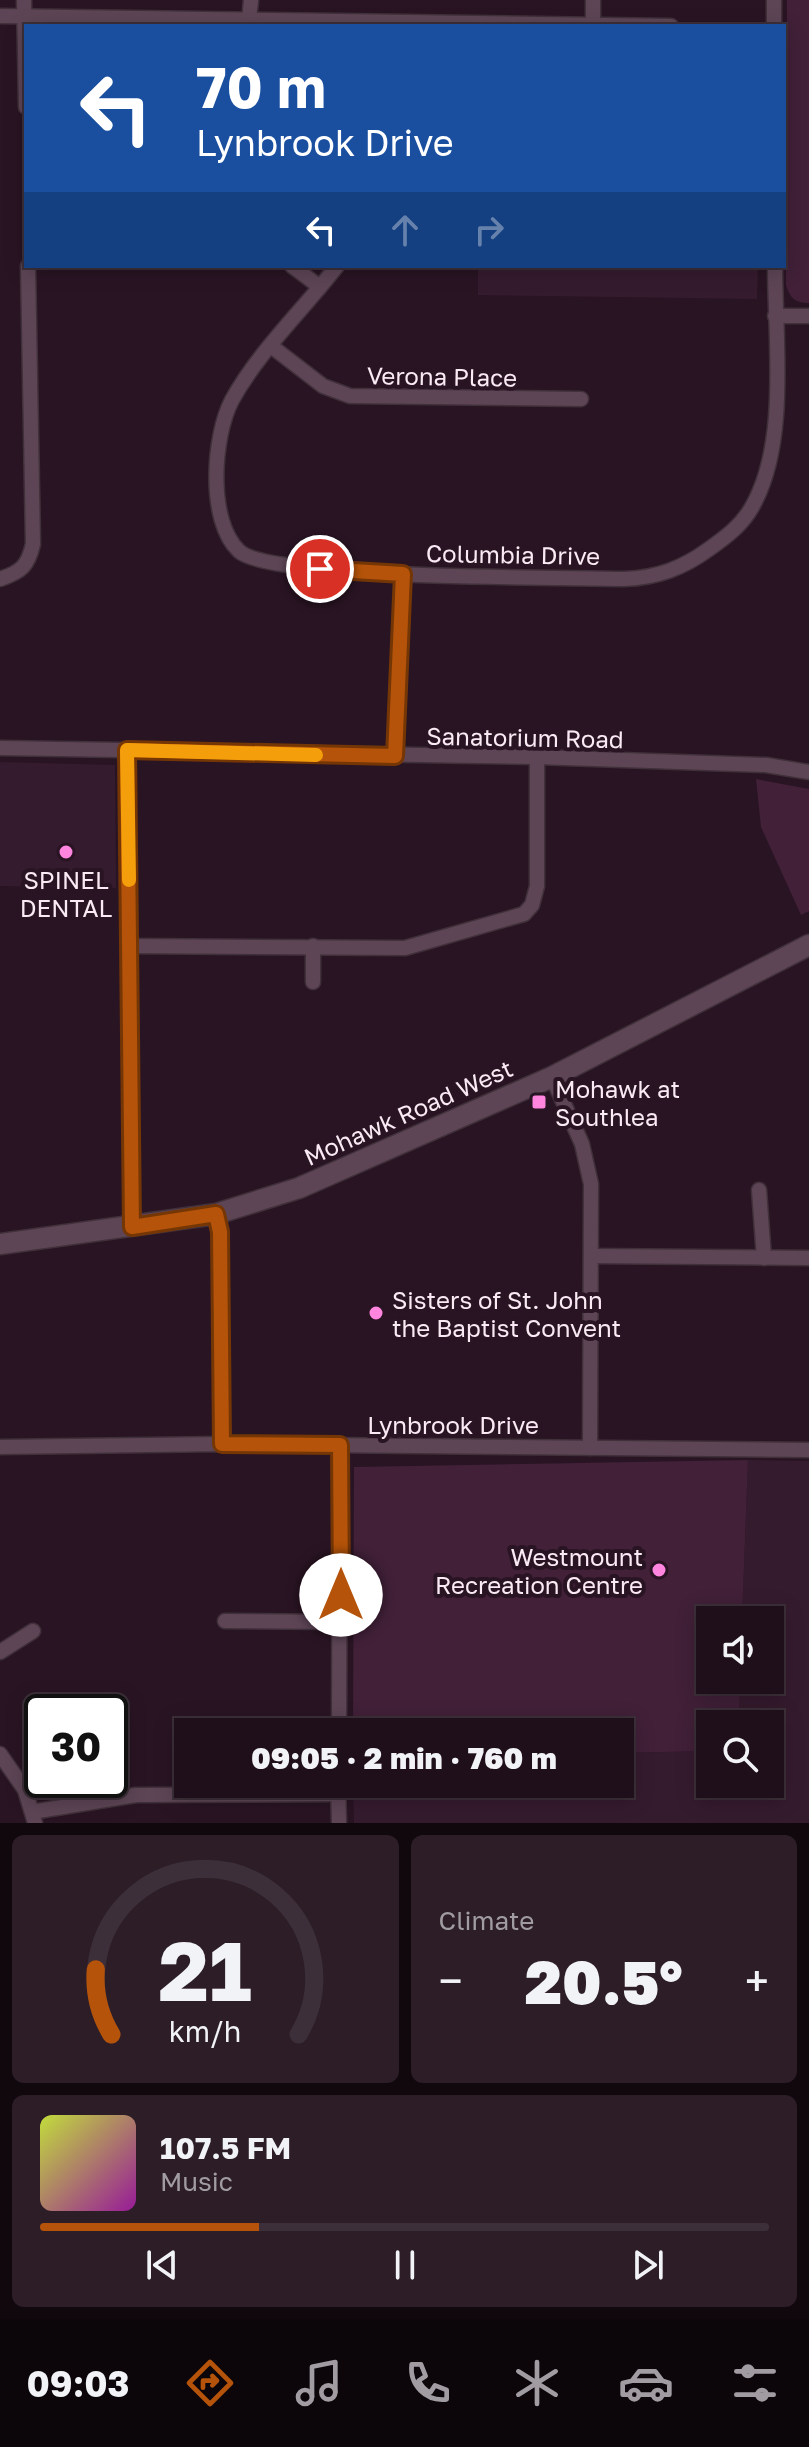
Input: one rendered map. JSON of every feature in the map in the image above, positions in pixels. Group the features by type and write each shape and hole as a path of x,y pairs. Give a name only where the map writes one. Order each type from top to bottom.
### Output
{"main road":[{"name":"Mohawk Road West","path":"0,1244 216,1214 299,1188 552,1077 809,945"}],"street":[{"path":"24,0 25,24"},
{"path":"249,20 251,0"},
{"path":"593,0 593,24"},
{"path":"774,0 774,24"},
{"path":"0,16 358,24"},
{"path":"0,579 20,572 30,560 33,544 28,268"},
{"path":"295,268 320,287"},
{"name":"Columbia Drive","path":"335,268 271,346 232,400 222,427 217,489 223,524 239,551 260,563 403,574 653,578 695,559 733,532 752,508 766,474 774,434 775,268"},
{"path":"775,316 809,316"},
{"name":"Verona Place","path":"271,346 323,386 350,396 581,399"},
{"path":"395,756 403,574"},
{"name":"Sanatorium Road","path":"0,748 537,757 766,765 809,772"},
{"path":"127,750 132,1227"},
{"path":"129,946 405,948 524,914 532,905 537,886 537,757"},
{"path":"313,946 313,982"},
{"path":"552,1077 588,1163 590,1448"},
{"path":"759,1190 764,1258"},
{"path":"216,1214 220,1232 222,1444"},
{"path":"591,1256 809,1258"},
{"name":"Lynbrook Drive","path":"0,1447 222,1444 809,1450"},
{"path":"339,1718 340,1445"},
{"path":"225,1621 341,1622"},
{"path":"0,1652 33,1631"},
{"path":"0,1754 25,1790 34,1818 136,1795 174,1794"},
{"path":"338,1798 339,1823"}],"shaded area":[{"path":"787,0 809,0 809,303 794,299 786,285"},
{"path":"478,268 758,268 757,299 478,295"},
{"path":"0,762 115,765 116,888 0,886"},
{"path":"756,779 809,789 809,911 801,915 761,827"},
{"path":"748,1460 809,1461 809,1823 354,1823 353,1798 634,1798 634,1753 696,1751 696,1798 784,1798 784,1710 739,1710 740,1694 784,1694 784,1606 743,1606"},
{"path":"748,1460 743,1606 696,1606 696,1694 740,1694 739,1710 696,1710 696,1751 634,1753 634,1718 353,1718 354,1467"}],"slow traffic":[{"path":"129,880 127,750 316,755"}],"place":[{"name":"SPINEL DENTAL","path":"66,852"},
{"name":"Mohawk at Southlea","path":"539,1102"},
{"name":"Sisters of St. John the Baptist Convent","path":"376,1313"},
{"name":"Westmount Recreation Centre","path":"659,1570"}],"route":[{"path":"320,569 403,574 395,756 127,750 132,1227 216,1214 220,1232 222,1444 340,1445 341,1595"}]}
